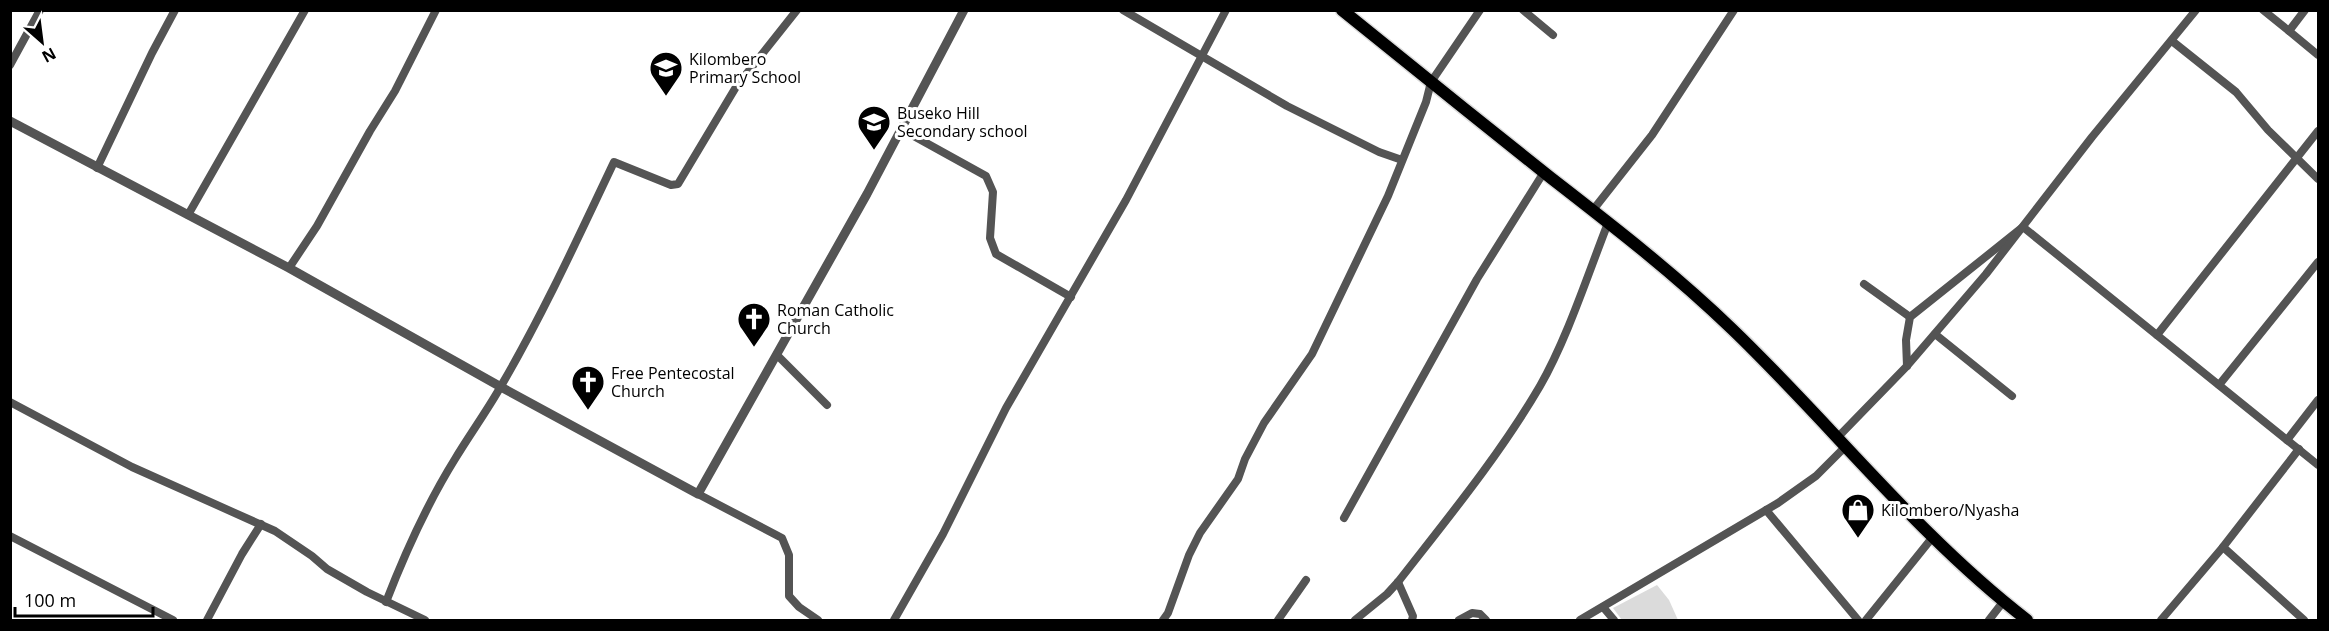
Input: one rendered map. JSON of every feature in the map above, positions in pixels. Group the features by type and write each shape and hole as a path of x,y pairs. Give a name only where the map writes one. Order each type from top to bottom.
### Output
{"highway":[{"path":"1342,10 1671,274 1732,329 1842,441 1891,497 2002,602 2026,621"}],"street":[{"path":"10,65 40,10"},
{"path":"97,168 152,53 176,10"},
{"path":"188,215 305,10"},
{"path":"290,268 395,92 436,10"},
{"path":"386,602 414,535 454,461 501,387 614,162 671,185 678,184 736,87 797,10"},
{"path":"698,494 902,129 964,10"},
{"path":"1123,10 1287,106 1378,152 1402,160"},
{"path":"894,621 943,534 1006,408 1126,200 1226,10"},
{"path":"1163,621 1200,533 1238,479 1245,459 1264,423 1311,354 1388,196 1426,102 1431,82 1480,10"},
{"path":"1523,10 1553,35"},
{"path":"1593,210 1652,135 1734,10"},
{"path":"1580,621 1766,510 1816,476 1842,441 1986,274 2092,137 2196,10"},
{"path":"2263,10 2319,55"},
{"path":"2289,30 2305,10"},
{"path":"2172,40 2236,92 2296,159 2319,179"},
{"path":"10,121 290,268 501,387 782,538 789,555 789,596 799,607 818,621"},
{"path":"902,129 986,176 993,192 990,238 996,254 1071,297"},
{"path":"2157,335 2319,131"},
{"path":"1344,518 1478,279 1544,172"},
{"path":"1355,621 1398,582 1506,440 1541,384 1566,330 1608,223"},
{"path":"1907,366 1906,340 1910,317 2023,227"},
{"path":"2023,227 2319,465"},
{"path":"2219,385 2319,262"},
{"path":"1864,284 1910,317"},
{"path":"1935,334 2012,396"},
{"path":"777,355 827,405"},
{"path":"2287,440 2319,400"},
{"path":"10,402 141,472 290,539 327,569 425,621"},
{"path":"2161,621 2223,547 2299,449"},
{"path":"1766,510 1858,621"},
{"path":"207,621 242,554 261,524"},
{"path":"10,536 173,621"},
{"path":"1866,621 1932,537"},
{"path":"2223,547 2304,621"},
{"path":"1278,621 1306,580"},
{"path":"1398,582 1414,619"},
{"path":"1989,621 2002,602"},
{"path":"1603,607 1614,621"},
{"path":"1460,621 1472,613 1480,614 1486,621"}],"shaded area":[{"path":"1657,585 1669,600 1678,620 1622,620 1613,608"}],"place":[{"name":"Kilombero Primary School","path":"666,97"},
{"name":"Buseko Hill Secondary school","path":"874,151"},
{"name":"Roman Catholic Church","path":"754,348"},
{"name":"Free Pentecostal Church","path":"588,411"},
{"name":"Kilombero/Nyasha","path":"1858,539"}]}
